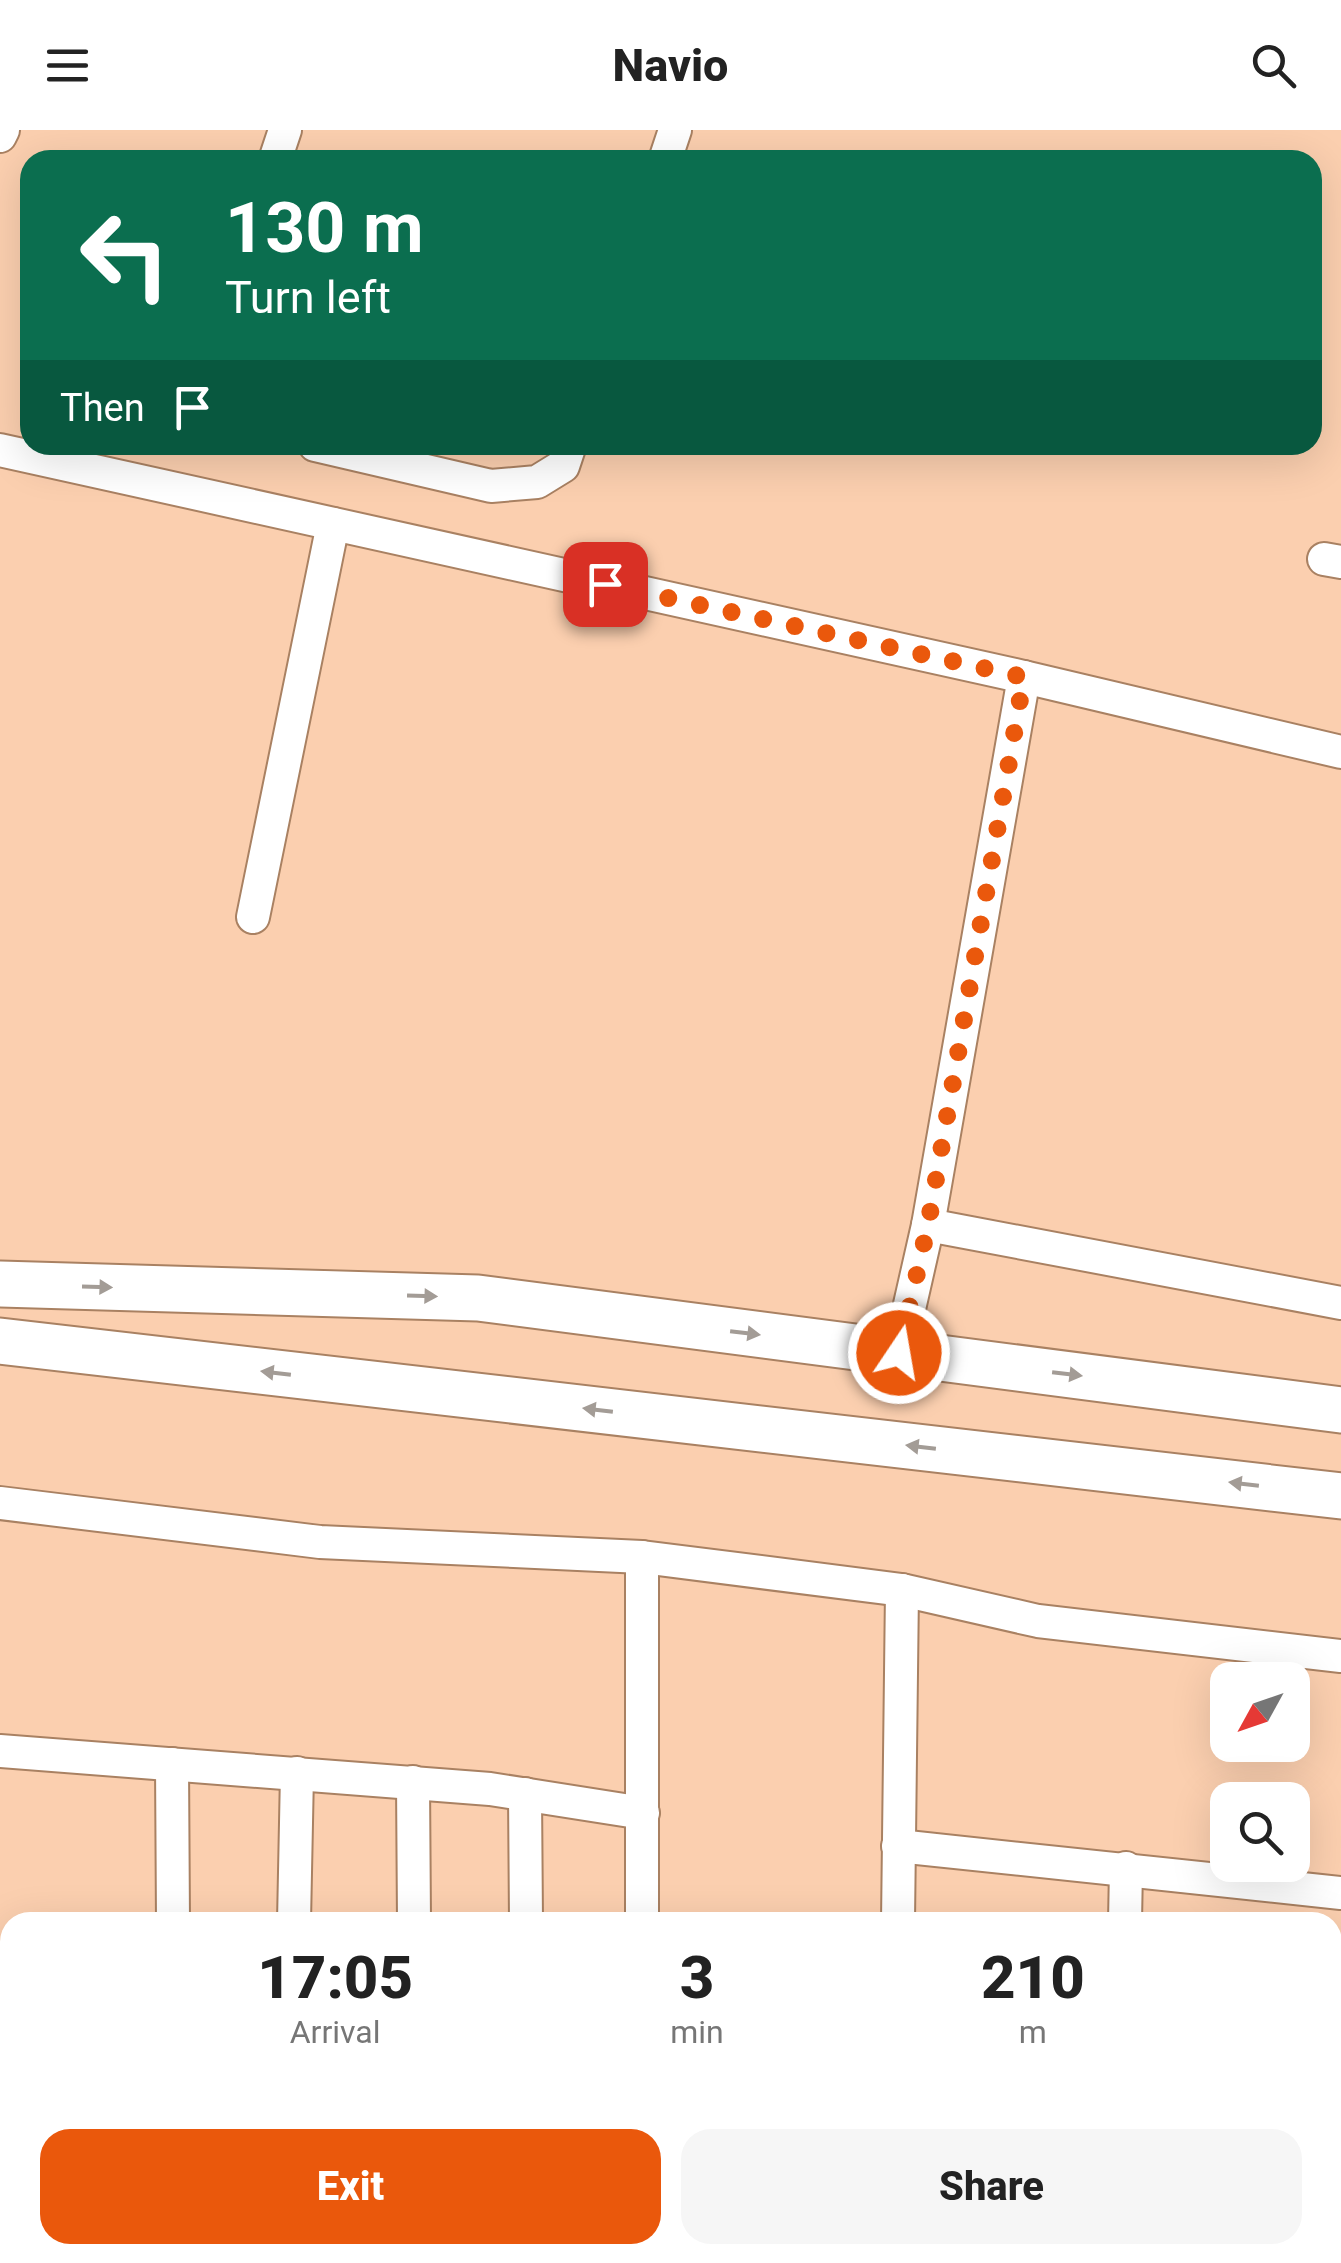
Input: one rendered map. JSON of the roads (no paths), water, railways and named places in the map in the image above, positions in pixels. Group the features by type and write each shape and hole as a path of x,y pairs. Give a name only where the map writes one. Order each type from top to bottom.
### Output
{"main road":[{"path":"0,1284 478,1298 1341,1410"},
{"path":"0,1342 1341,1496"}],"street":[{"path":"22,455 1024,677 1341,752"},
{"path":"358,455 491,486 537,482 563,466 567,455"},
{"path":"253,917 333,524"},
{"path":"899,1353 928,1225 1024,677"},
{"path":"928,1225 1341,1303"},
{"path":"0,1503 320,1542 642,1557 902,1590 1038,1621 1341,1656"},
{"path":"642,1557 642,1912"},
{"path":"898,1912 902,1590"},
{"path":"0,1751 412,1782 525,1794 643,1813"},
{"path":"172,1764 173,1912"},
{"path":"294,1912 297,1773"},
{"path":"412,1782 414,1912"},
{"path":"525,1794 526,1912"},
{"path":"898,1846 1341,1893"},
{"path":"1125,1912 1126,1868"}]}
